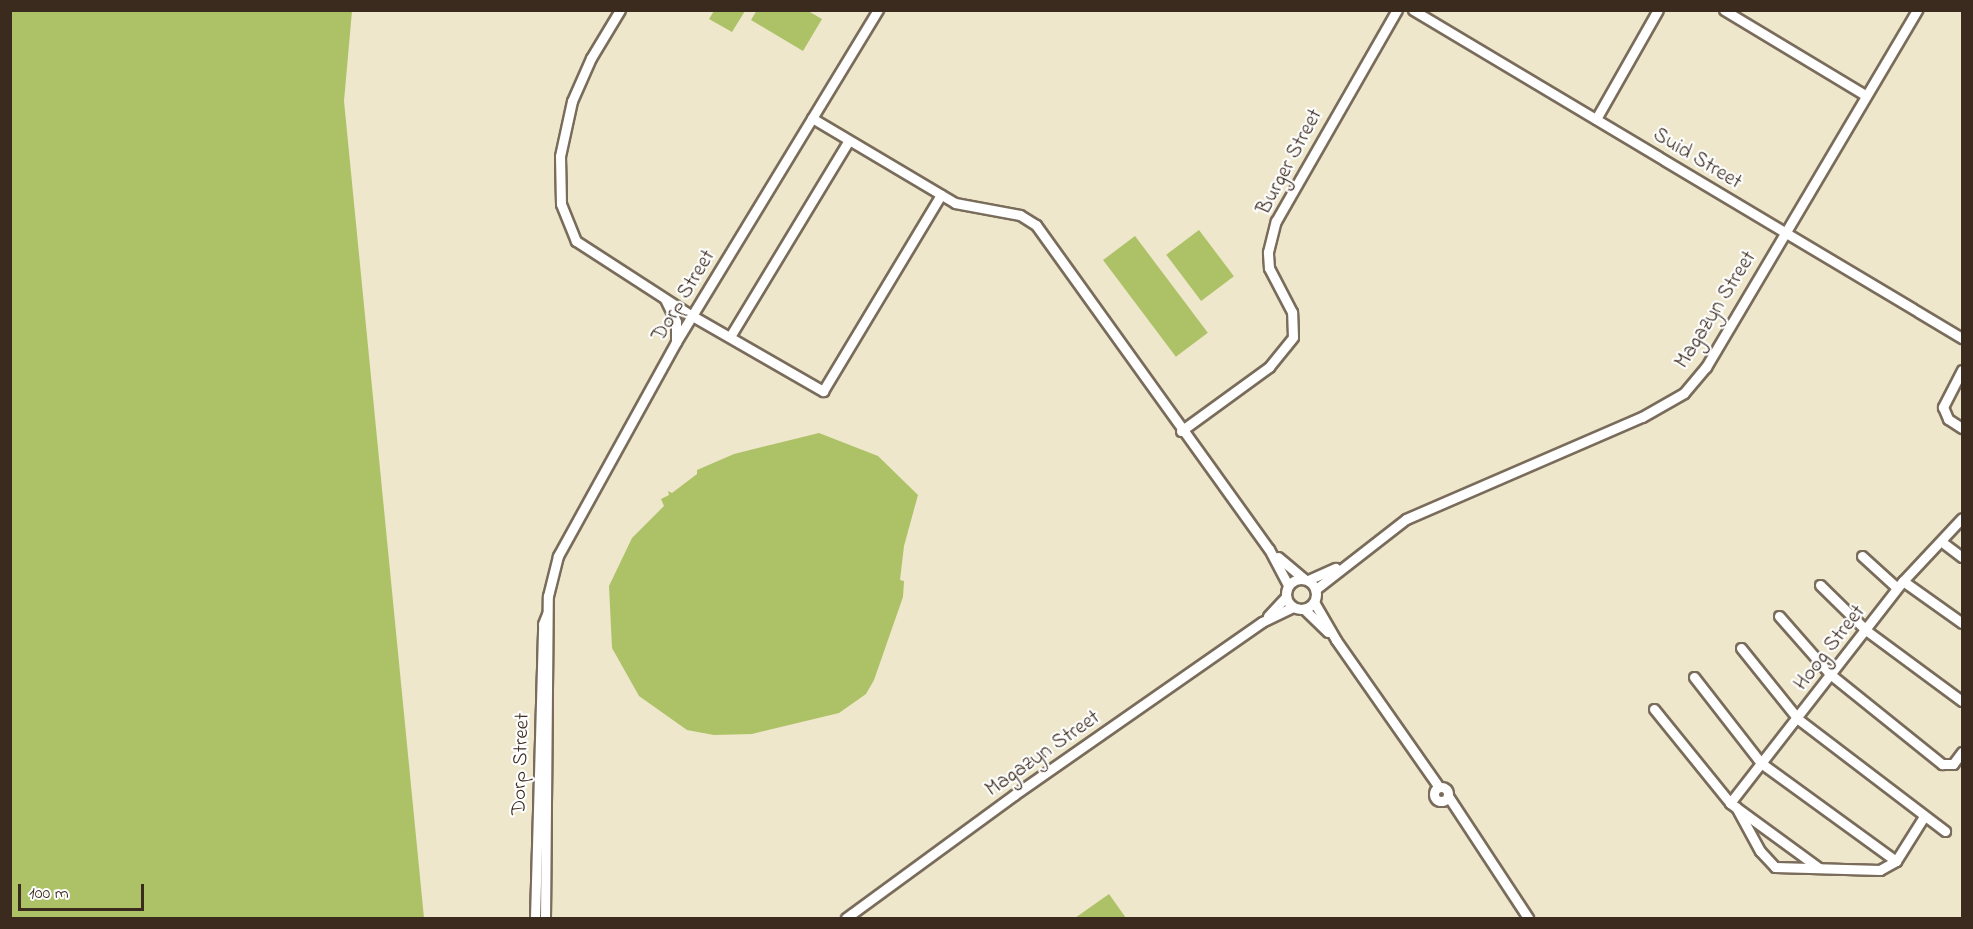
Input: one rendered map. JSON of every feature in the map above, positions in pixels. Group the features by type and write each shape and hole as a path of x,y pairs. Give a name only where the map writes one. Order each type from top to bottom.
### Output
{"street":[{"path":"620,10 582,74 572,101 560,156 561,204 576,241 693,316 731,335 823,391 941,195"},
{"name":"Dorp Street","path":"545,918 548,612 558,556 570,530 676,342 878,10"},
{"name":"Burger Street","path":"1181,431 1269,368 1293,337 1292,312 1269,268 1268,252 1276,221 1397,10"},
{"name":"Suid Street","path":"1413,10 1962,338"},
{"path":"1596,119 1658,10"},
{"path":"1724,10 1865,95"},
{"name":"Magazyn Street","path":"1316,589 1345,564 1406,519 1678,398 1706,367 1917,10"},
{"path":"812,118 848,142 964,207 1020,215 1036,225 1181,431 1269,549 1288,585 1286,597 1293,607 1304,609 1336,640"},
{"path":"731,335 848,142"},
{"path":"664,298 676,322 676,342"},
{"path":"1962,370 1943,407 1948,419 1962,428"},
{"name":"Hoog Street","path":"1733,805 1761,763 1798,719 1830,674 1867,631 1900,585 1962,518"},
{"path":"1942,542 1962,557"},
{"path":"1269,549 1316,589 1314,602 1336,640 1437,789 1445,788 1445,798 1528,918"},
{"path":"1862,556 1900,585 1962,623"},
{"name":"Magazyn Street","path":"1306,579 1345,564"},
{"path":"1288,585 1306,579"},
{"path":"1820,585 1867,631 1962,701"},
{"name":"Magazyn Street","path":"1263,622 1286,597"},
{"path":"1304,609 1314,602"},
{"name":"Magazyn Street","path":"846,918 1014,795 1263,622 1293,607"},
{"name":"Dorp Street","path":"535,918 543,624 548,612"},
{"path":"1779,616 1830,674 1942,764 1953,764 1962,752"},
{"path":"1741,648 1798,719 1923,818 1945,831"},
{"path":"1694,677 1761,763 1896,861"},
{"path":"1654,709 1733,805 1767,863 1780,868 1880,870 1896,861 1923,818"},
{"path":"1733,805 1819,868"}],"green space":[{"path":"757,10 808,11 822,19 803,51 751,20"},
{"path":"10,11 352,11 344,101 424,918 11,918"},
{"path":"714,11 745,11 732,32 709,19"},
{"path":"1199,230 1234,276 1201,301 1166,255"},
{"path":"1135,236 1208,333 1176,357 1103,260"},
{"path":"819,433 878,456 918,495 904,546 900,580 904,581 903,597 874,680 866,694 839,713 752,734 714,735 687,730 639,696 612,648 609,586 632,538 664,506 661,499 669,495 668,491 672,493 697,474 697,470 734,454"},
{"path":"1109,894 1126,918 1075,918"}]}
